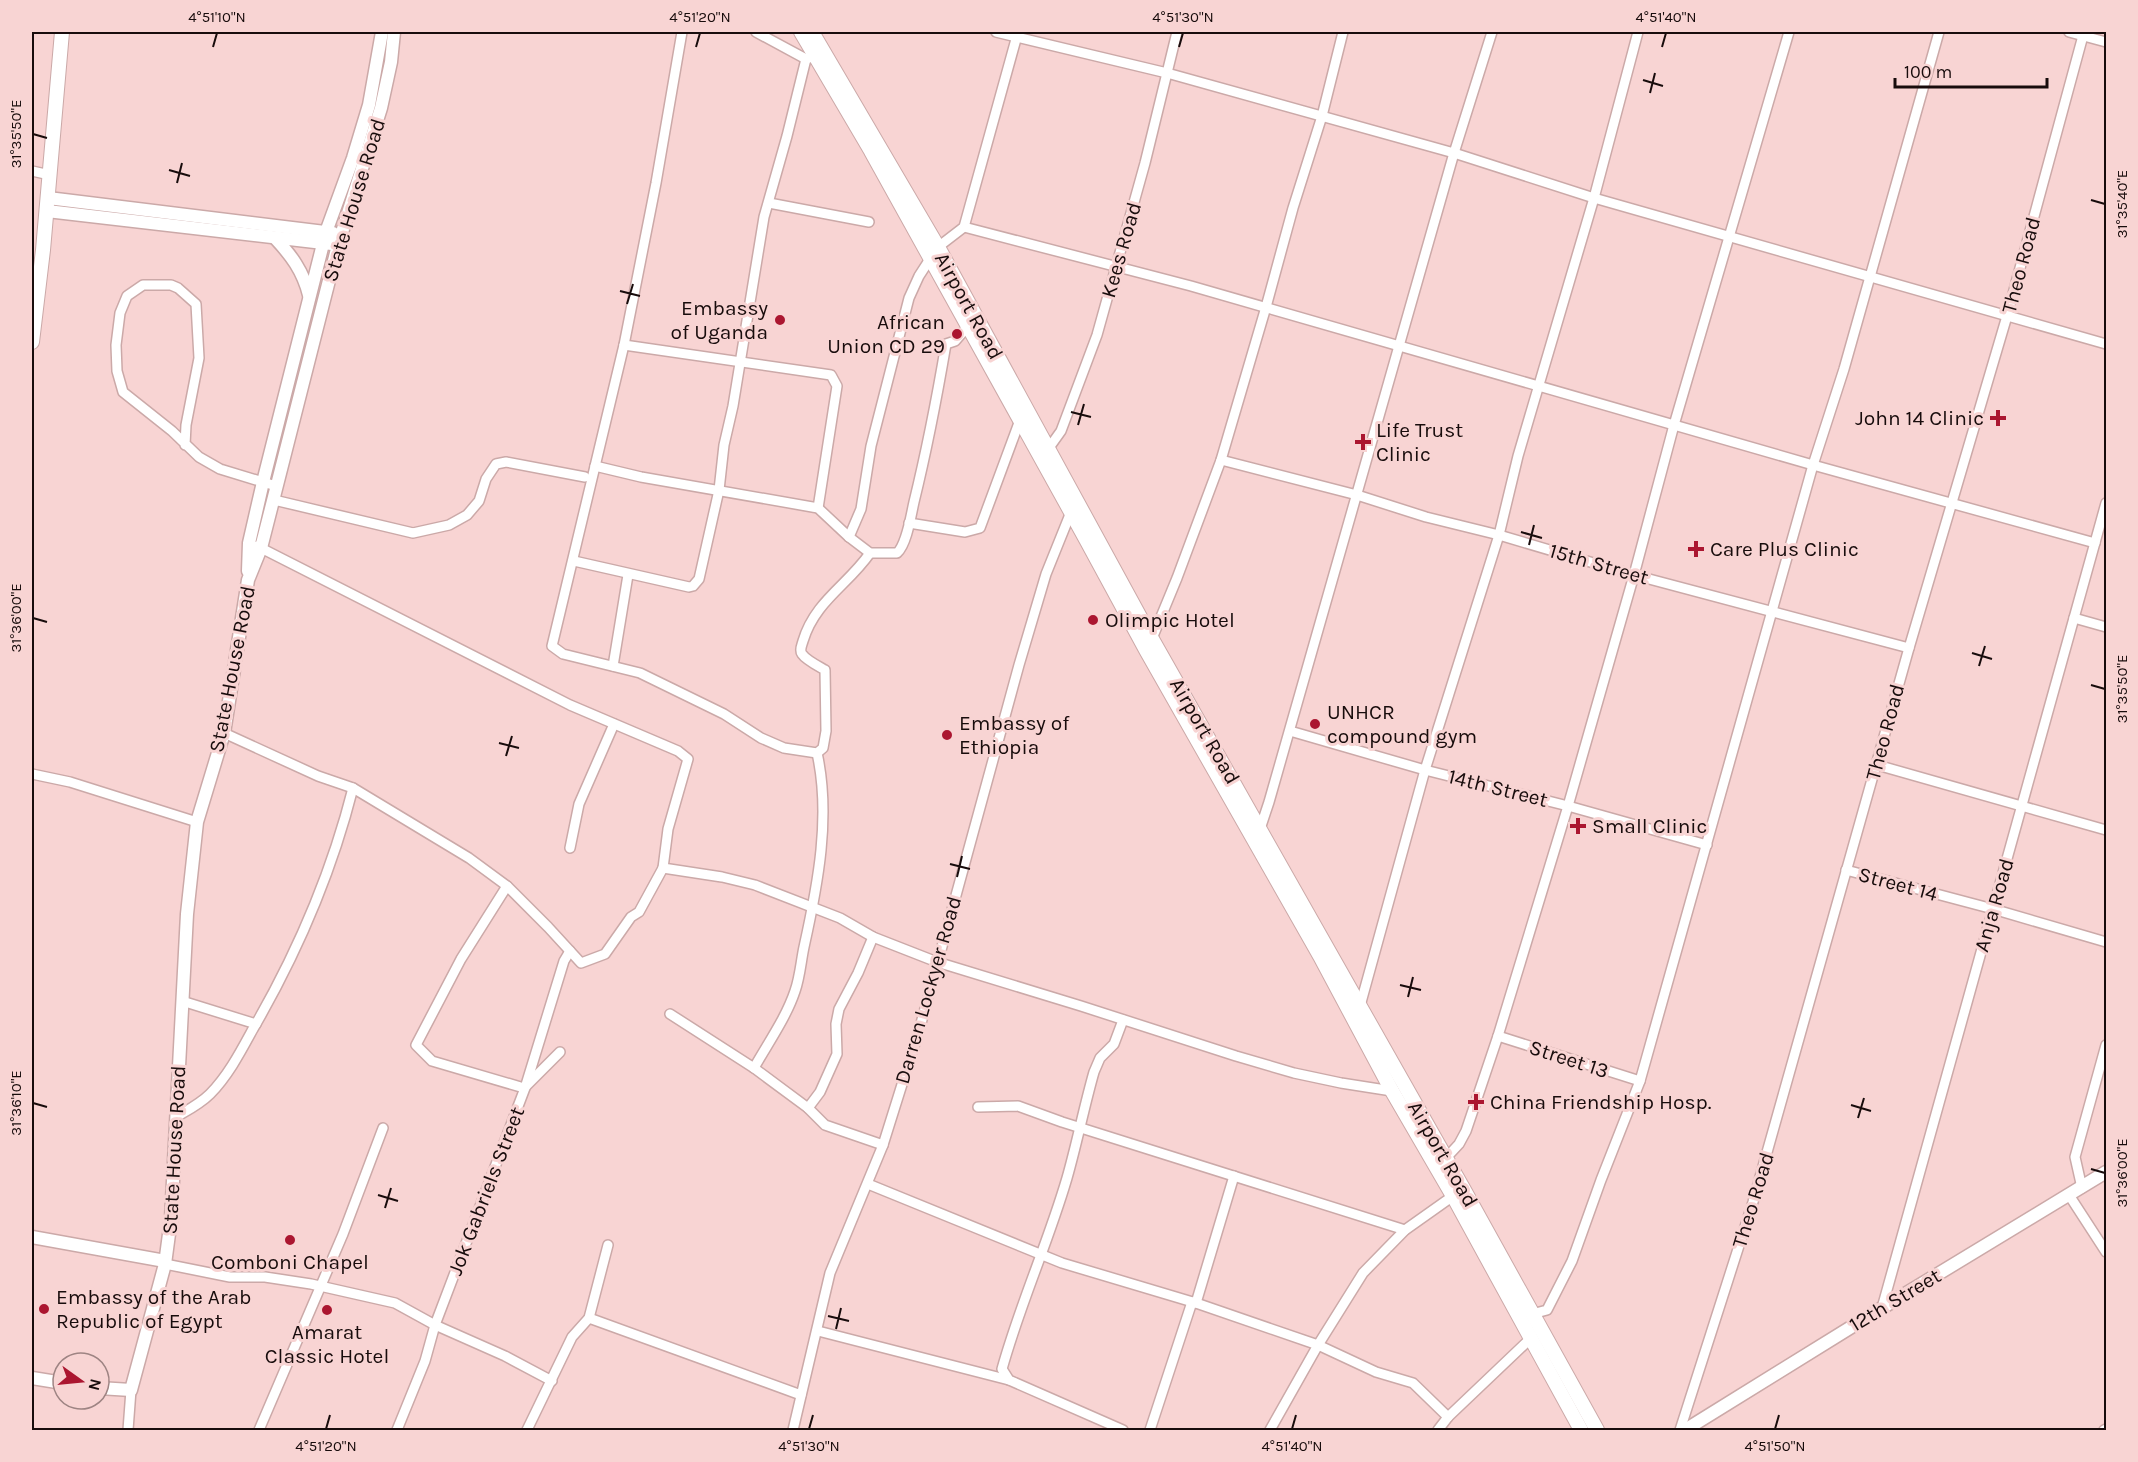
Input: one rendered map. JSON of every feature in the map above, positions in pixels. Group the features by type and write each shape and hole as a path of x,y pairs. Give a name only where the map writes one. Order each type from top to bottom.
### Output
{"main road":[{"path":"32,342 35,295 50,175 62,32"},
{"path":"248,580 249,543 263,482 325,237 369,105 382,32"},
{"name":"State House Road","path":"131,1390 165,1262 171,1219 182,1001 197,822 224,733 248,580 261,548 274,500 339,239 381,108 391,62 394,32"},
{"name":"Airport Road","path":"801,32 810,58 934,253 968,326 1020,420 1045,454 1071,512 1260,829 1356,1010 1392,1091 1453,1196 1581,1431"},
{"name":"Airport Road","path":"812,32 1045,454 1096,534 1149,645 1295,912 1446,1158 1597,1431"},
{"path":"352,158 365,163"},
{"path":"47,205 339,239"},
{"path":"135,215 275,238 325,237"},
{"path":"275,238 292,255 302,274 309,298"},
{"name":"12th Street","path":"1685,1431 2106,1172"},
{"path":"32,1237 165,1262"},
{"path":"32,1378 51,1381"},
{"path":"111,1389 131,1390"}],"street":[{"path":"682,32 656,183 624,345 552,646 563,654 640,673 724,714 778,746 817,753 823,748 826,731 825,670 803,656 801,650 807,628 820,606 855,573 870,553"},
{"path":"574,561 689,587 696,584 699,579 719,490 724,446 761,231 810,58 756,32"},
{"path":"996,32 1018,34 1167,72 1454,153 1594,198 2106,344"},
{"name":"Kees Road","path":"1045,454 1066,421 1097,335 1145,163 1177,32"},
{"path":"1149,645 1221,460 1293,208 1322,117 1343,32"},
{"path":"1260,829 1290,731 1454,153 1492,32"},
{"path":"1356,1010 1425,770 1499,535 1539,385 1594,198 1638,32"},
{"path":"1446,1158 1459,1144 1466,1131 1498,1036 1568,806 1674,425 1789,32"},
{"path":"1532,1314 1547,1310 1572,1261 1640,1081 1813,465 1844,369 1868,277 1939,32"},
{"path":"2069,32 2084,33 2106,42"},
{"name":"Theo Road","path":"1680,1431 1753,1202 1909,648 2007,316 2084,33"},
{"path":"849,537 861,509 871,446 909,298 919,276 934,253 964,227 1018,34"},
{"path":"32,171 50,175"},
{"path":"769,203 869,222"},
{"path":"964,227 1036,247 1117,265 1813,465 2095,543"},
{"path":"185,445 186,425 199,358 196,304 178,288 171,285 143,285 127,296 120,313 116,345 117,370 123,392 172,431 185,445 199,457 220,469 276,486"},
{"path":"595,466 641,477 818,508 870,553 897,553 902,549 928,444 946,344 955,341 968,326"},
{"path":"624,345 831,375 837,386 818,508"},
{"path":"909,523 965,532 980,528 1020,420"},
{"name":"15th Street","path":"1221,460 1357,495 1426,517 1909,648"},
{"path":"274,500 413,533 449,525 467,515 478,501 486,479 496,464 506,462 585,477"},
{"name":"Anja Road","path":"1882,1308 2106,503"},
{"name":"Darren Lockyer Road","path":"793,1431 830,1273 883,1145 920,1027 1046,574 1071,512"},
{"path":"224,733 318,776 353,788 469,858 507,886 581,963 605,954 631,916 639,912 663,868 668,829 688,759 678,751 570,705 249,543"},
{"path":"613,666 628,575"},
{"path":"2074,618 2106,627"},
{"path":"570,848 579,804 614,724"},
{"name":"14th Street","path":"1290,731 1425,770 1568,806 1707,845"},
{"path":"754,1068 795,990 813,906 824,799 817,753"},
{"path":"1876,765 2106,830"},
{"path":"32,774 69,782 197,822"},
{"path":"176,1117 212,1093 239,1054 268,1004 337,849 353,788"},
{"path":"663,868 755,885 813,906 873,936 937,962 1294,1073 1392,1091"},
{"name":"Street 14","path":"1846,870 2106,942"},
{"path":"507,886 461,959 416,1045 432,1061 524,1088 560,1052"},
{"path":"808,1108 820,1092 837,1054 836,1024 839,1009 858,973 873,936"},
{"name":"Jok Gabriels Street","path":"397,1431 525,1088 564,961 570,951"},
{"path":"182,1001 256,1024"},
{"path":"670,1014 754,1068 808,1108 825,1125 883,1145"},
{"path":"1009,1380 1002,1369 1031,1277 1042,1254 1067,1178 1094,1072 1100,1058 1114,1044 1123,1020"},
{"name":"Street 13","path":"1498,1036 1640,1081"},
{"path":"2082,1188 2075,1156 2106,1045"},
{"path":"978,1107 1018,1106 1406,1230"},
{"path":"259,1431 348,1224 383,1128"},
{"path":"1150,1431 1234,1176"},
{"path":"868,1184 1073,1266 1194,1303 1318,1345 1376,1372 1413,1383 1448,1416"},
{"path":"2069,1195 2106,1252"},
{"path":"1269,1431 1318,1345 1363,1273 1406,1230 1453,1196"},
{"path":"528,1431 572,1337 590,1318 608,1245"},
{"path":"165,1262 230,1277 265,1277 321,1286 394,1303 552,1381"},
{"path":"590,1318 801,1395"},
{"path":"818,1331 1009,1380 1123,1431"},
{"path":"1438,1431 1448,1416 1530,1339"},
{"name":"State House Road","path":"128,1431 131,1390"}],"place":[{"name":"Embassy of Uganda","path":"780,320"},
{"name":"African Union CD 29","path":"957,334"},
{"name":"John 14 Clinic","path":"1998,418"},
{"name":"Life Trust Clinic","path":"1363,442"},
{"name":"Care Plus Clinic","path":"1696,549"},
{"name":"Olimpic Hotel","path":"1093,620"},
{"name":"UNHCR compound gym","path":"1315,724"},
{"name":"Embassy of Ethiopia","path":"947,735"},
{"name":"Small Clinic","path":"1578,826"},
{"name":"China Friendship Hosp.","path":"1476,1102"},
{"name":"Comboni Chapel","path":"290,1240"},
{"name":"Embassy of the Arab Republic of Egypt","path":"44,1309"},
{"name":"Amarat Classic Hotel","path":"327,1310"}]}
